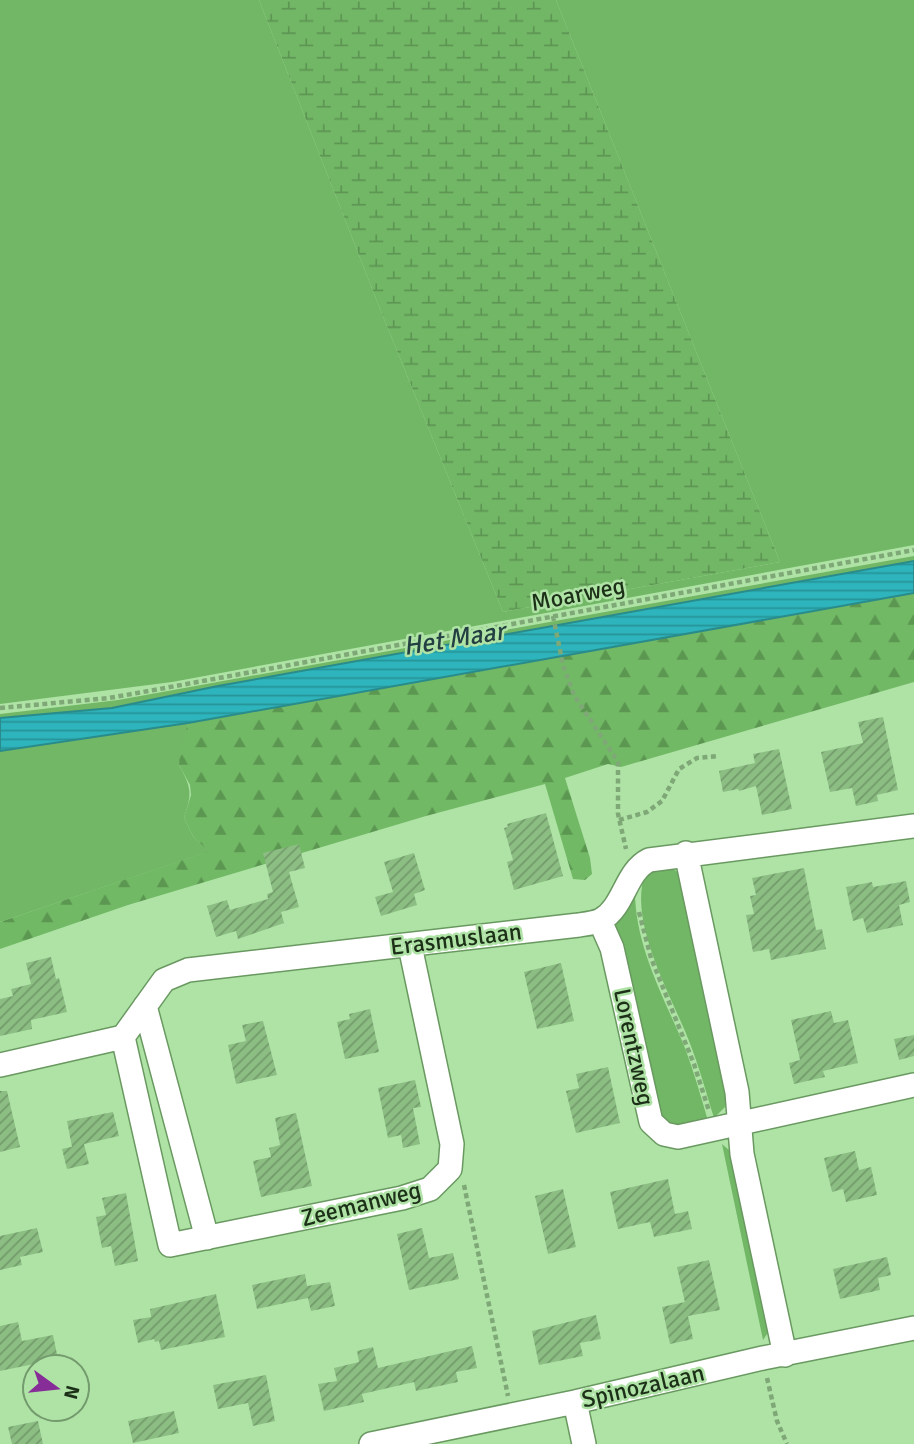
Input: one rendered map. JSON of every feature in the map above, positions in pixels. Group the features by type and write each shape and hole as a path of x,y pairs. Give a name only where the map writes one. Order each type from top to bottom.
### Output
{"street":[{"path":"600,921 614,909 640,864 649,860 686,853 914,826"},
{"path":"686,853 737,1092 742,1154 774,1357"},
{"name":"Erasmuslaan","path":"123,1037 164,980 188,970 410,946 600,921"},
{"name":"Lorentzweg","path":"600,921 612,948 651,1122 663,1135 678,1137 914,1085"},
{"name":"Zeemanweg","path":"123,1037 170,1245 402,1198 430,1189 450,1169 452,1144 410,946"},
{"path":"145,1006 207,1238"},
{"path":"0,1065 123,1037"},
{"name":"Spinozalaan","path":"372,1444 914,1328"},
{"path":"575,1402 584,1444"}],"path":[{"name":"Moarweg","path":"0,708 132,694 914,550"},
{"path":"553,616 563,665"},
{"path":"619,820 647,813 662,802 679,769 697,758 719,756"},
{"path":"450,1169 459,1175 464,1187 512,1414"},
{"path":"774,1357 777,1422 787,1444"}],"green space":[{"path":"0,0 259,0 503,612 780,562 556,0 914,0 914,545 172,682 0,704"},
{"path":"259,0 556,0 780,562 503,612"},
{"path":"914,556 914,561 218,686 112,708 0,718 0,714 118,700"},
{"path":"914,593 914,682 621,767 608,764 565,778 590,858 592,874 585,880 573,879 545,784 426,816 128,905 0,949 0,922 209,851 194,838 184,818 191,795 190,785 179,765 188,723"},
{"path":"188,723 179,765 189,791 184,818 194,838 210,851 0,922 0,751"},
{"path":"668,866 681,874 729,1088 725,1107 714,1118 693,1050 646,935 641,891 646,872"},
{"path":"635,888 639,930 645,950 685,1048 708,1121 677,1128 663,1124 615,929 618,917"},
{"path":"722,1144 737,1162 769,1331 763,1340"}],"water":[{"path":"914,561 914,593 188,723 0,751 0,718 112,708 218,686"}],"building":[{"path":"883,717 898,790 877,795 878,801 856,806 852,788 830,792 821,752 863,743 858,722"},
{"path":"779,749 792,809 762,815 756,786 723,792 719,771 755,763 753,754"},
{"path":"546,813 563,876 514,890 507,862 513,860 504,828 508,827 507,824"},
{"path":"299,844 305,868 289,872 299,907 281,912 284,923 238,939 236,931 216,937 207,906 227,900 230,910 268,899 267,894 273,892 263,853"},
{"path":"414,853 425,890 414,894 417,905 381,916 375,897 393,892 384,862"},
{"path":"804,868 816,930 822,929 826,949 771,960 769,949 753,952 746,915 754,914 750,896 756,895 752,878"},
{"path":"906,881 910,902 899,905 903,925 867,933 863,918 853,921 846,887 872,882 873,887"},
{"path":"51,957 67,1012 31,1020 32,1029 0,1036 0,999 13,996 11,989 31,984 26,963"},
{"path":"561,963 574,1021 537,1029 524,972"},
{"path":"370,1009 379,1052 345,1059 337,1022 350,1019 349,1014"},
{"path":"831,1011 834,1023 848,1020 858,1063 823,1071 825,1077 794,1084 789,1063 800,1060 791,1020"},
{"path":"263,1021 277,1075 236,1084 228,1045 246,1041 242,1025"},
{"path":"914,1035 914,1056 899,1060 894,1039"},
{"path":"608,1067 620,1123 576,1133 566,1091 579,1088 576,1074"},
{"path":"415,1080 421,1107 413,1108 420,1144 403,1148 401,1135 388,1138 378,1088"},
{"path":"0,1091 7,1091 20,1147 0,1152"},
{"path":"113,1112 119,1136 84,1144 89,1164 67,1169 62,1149 72,1147 67,1121"},
{"path":"296,1113 312,1186 261,1197 253,1161 271,1157 269,1148 280,1145 275,1118"},
{"path":"855,1151 859,1170 871,1167 877,1195 846,1202 843,1189 832,1192 824,1158"},
{"path":"668,1179 675,1214 688,1211 692,1229 654,1237 650,1222 618,1229 610,1192"},
{"path":"563,1189 576,1247 548,1254 535,1196"},
{"path":"126,1193 138,1261 115,1266 111,1246 102,1248 96,1217 106,1215 102,1198"},
{"path":"37,1228 43,1252 20,1257 22,1265 0,1270 0,1236"},
{"path":"422,1228 429,1258 453,1253 459,1279 409,1290 397,1234"},
{"path":"887,1257 891,1275 878,1278 880,1290 840,1299 833,1269"},
{"path":"709,1260 720,1310 688,1316 677,1267"},
{"path":"305,1274 307,1286 330,1282 335,1306 311,1311 308,1298 257,1309 252,1285"},
{"path":"216,1294 225,1337 161,1350 159,1341 155,1342 154,1339 138,1343 133,1320 151,1317 150,1309"},
{"path":"685,1302 693,1339 670,1344 662,1307"},
{"path":"596,1315 601,1339 580,1343 583,1356 539,1365 532,1331"},
{"path":"18,1322 22,1341 53,1335 57,1353 21,1353 21,1367 0,1371 0,1326"},
{"path":"472,1346 477,1368 456,1372 458,1382 416,1391 414,1382 362,1394 364,1402 324,1411 318,1384 337,1381 334,1368 359,1362 357,1351 373,1347 378,1368"},
{"path":"266,1375 275,1421 253,1426 248,1403 218,1409 213,1385"},
{"path":"174,1411 179,1433 133,1443 128,1421"},
{"path":"38,1423 43,1444 12,1444 8,1427"}],"water label":[{"name":"Het Maar","path":"454,639"}]}
